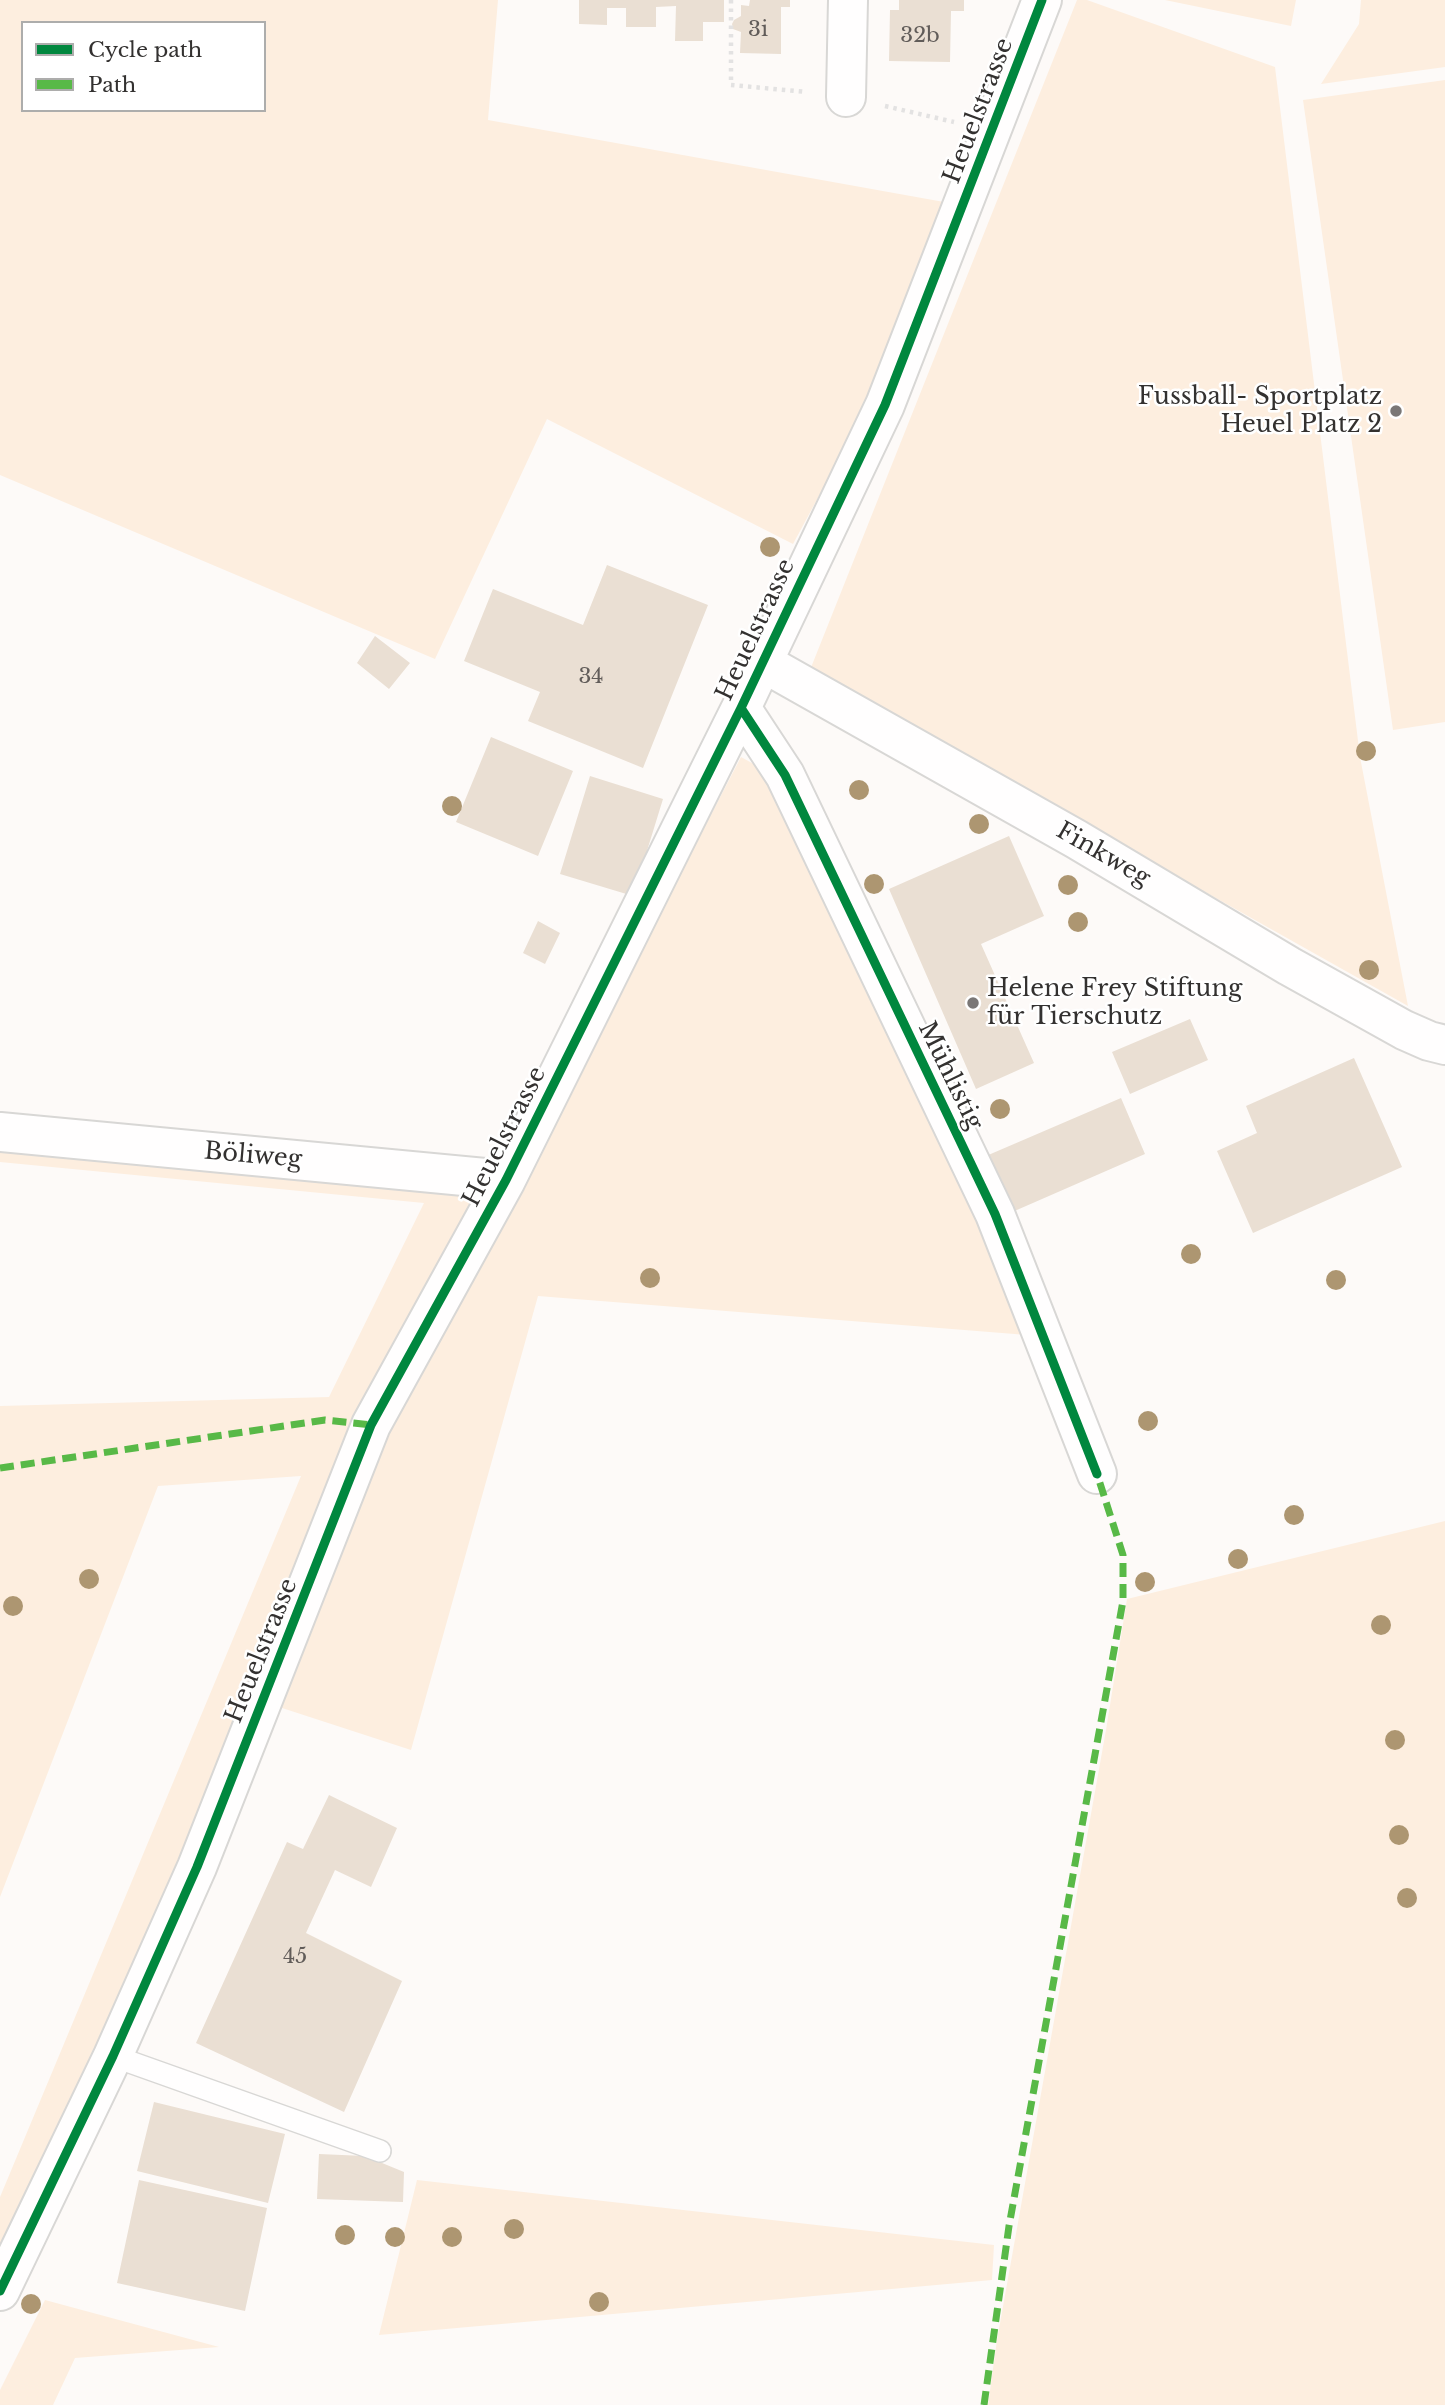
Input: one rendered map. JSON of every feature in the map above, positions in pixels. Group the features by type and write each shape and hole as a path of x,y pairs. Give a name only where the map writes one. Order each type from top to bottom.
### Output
{"street":[{"path":"846,97 848,0"},
{"name":"Heuelstrasse","path":"0,2291 113,2056 197,1867 371,1425 506,1180 741,708 885,405 1042,0"},
{"name":"Finkweg","path":"762,662 1076,839 1289,966 1404,1030 1445,1045"},
{"name":"Mühlistig","path":"741,708 785,775 995,1214 1097,1474"},
{"name":"Böliweg","path":"0,1132 506,1180"}],"lane":[{"path":"113,2056 380,2151"}],"shaded area":[{"path":"0,0 498,0 488,120 944,202 868,405 793,544 547,419 435,659 0,475"},
{"path":"1077,0 1087,0 1275,67 1360,757 1408,1006 810,670"},
{"path":"1165,0 1296,0 1291,26"},
{"path":"1361,0 1445,0 1445,67 1321,84 1359,24"},
{"name":"Fussball- Sportplatz Heuel Platz 2","path":"1445,80 1445,722 1393,730 1303,100"},
{"path":"741,757 770,773 966,1190 1027,1335 538,1296 411,1750 279,1707 389,1434"},
{"path":"0,1143 486,1182 202,1817 0,2256 0,2197 301,1476 158,1486 0,1897 0,1406 329,1397 424,1203 0,1162"},
{"path":"1445,1521 1445,2405 988,2405 997,2340 1127,1599"},
{"path":"417,2180 994,2245 992,2280 379,2335"},
{"path":"45,2300 219,2347 75,2358 53,2405 0,2405 0,2390"}],"building":[{"path":"579,0 724,0 724,22 703,22 703,41 675,41 676,6 656,7 656,27 626,27 626,8 607,8 607,25 579,24"},
{"path":"750,0 790,0 790,7 781,7 781,54 740,53 741,32 733,29 732,24 741,16 741,5 749,6"},
{"path":"899,0 964,0 964,11 951,11 950,62 889,61 890,10 899,10"},
{"path":"607,565 708,605 643,768 528,721 540,692 464,661 493,589 583,625"},
{"path":"375,636 410,663 389,689 357,663"},
{"path":"491,737 573,771 538,856 456,822"},
{"path":"590,776 663,799 633,896 560,874"},
{"name":"Helene Frey Stiftung für Tierschutz","path":"1009,836 1044,916 981,944 1034,1063 976,1089 889,889"},
{"path":"538,921 560,933 545,964 523,953"},
{"path":"1190,1019 1208,1060 1130,1094 1112,1052"},
{"path":"1354,1058 1402,1167 1253,1233 1217,1151 1257,1133 1246,1106"},
{"path":"1121,1098 1145,1154 1010,1213 986,1156"},
{"path":"329,1795 397,1828 371,1887 335,1870 306,1933 402,1981 344,2112 196,2043 287,1842 303,1849"},
{"path":"154,2102 285,2134 268,2203 137,2171"},
{"path":"319,2154 365,2156 404,2172 403,2202 317,2199"},
{"path":"139,2180 267,2208 245,2311 117,2283"}],"marked path":[{"path":"0,1468 325,1420 371,1425"},
{"path":"984,2405 1009,2226 1123,1601 1123,1555 1097,1474"}],"cycle path":[{"path":"0,2291 113,2056 197,1867 371,1425 506,1180 741,708 885,405 1042,0"},
{"path":"741,708 785,775 995,1214 1097,1474"}],"place":[{"name":"Fussball- Sportplatz Heuel Platz 2","path":"1396,411"},
{"name":"Helene Frey Stiftung für Tierschutz","path":"973,1003"}]}
